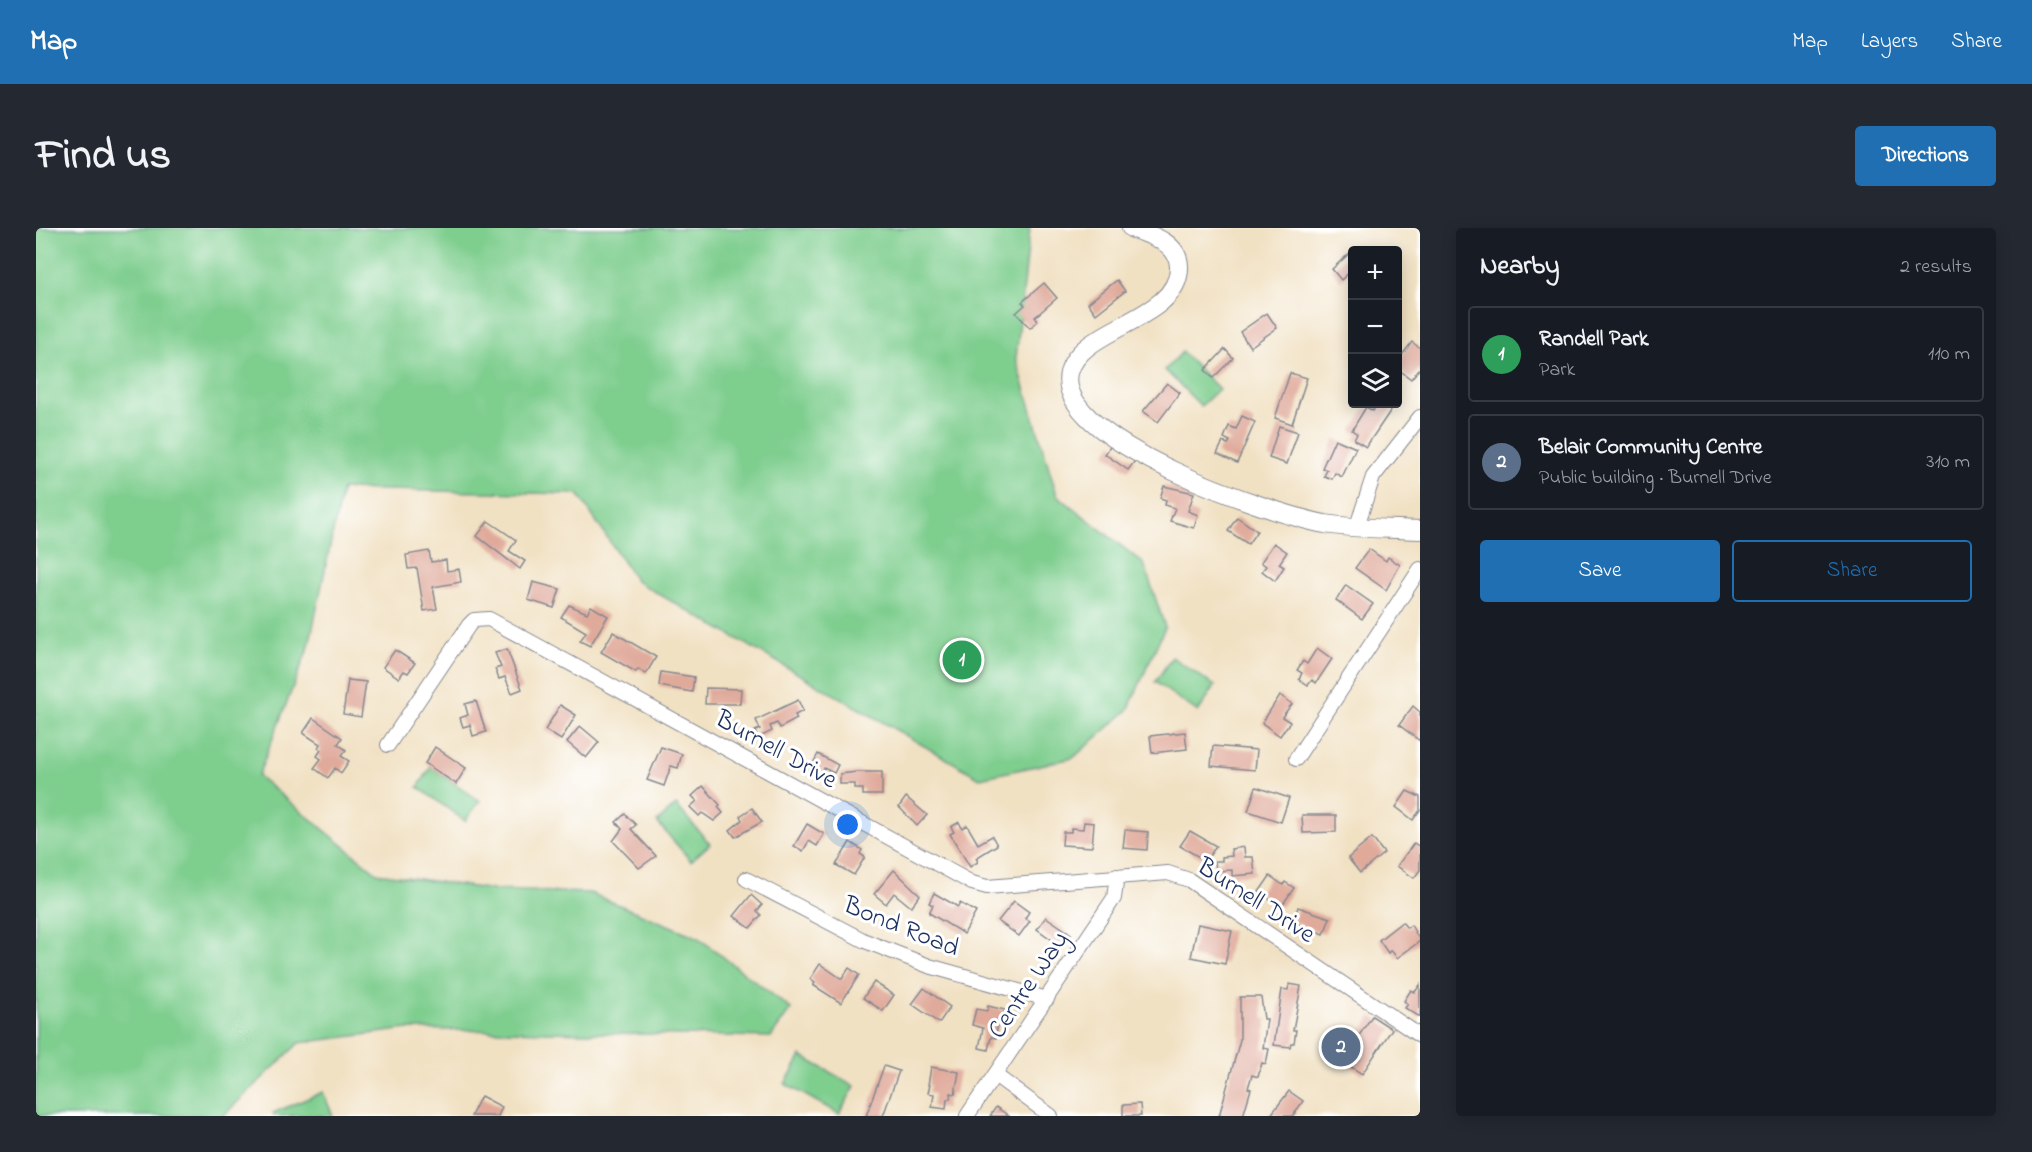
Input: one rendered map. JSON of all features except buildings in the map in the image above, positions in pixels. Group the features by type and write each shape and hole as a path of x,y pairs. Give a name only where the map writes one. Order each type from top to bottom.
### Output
{"main road":[{"path":"1131,228 1158,238 1176,252 1179,260 1179,277 1164,299 1149,311 1086,347 1075,359 1069,371 1067,384 1077,406 1104,432 1175,473 1267,510 1326,524 1420,530"}],"street":[{"path":"1358,526 1373,477 1420,417"},
{"path":"1296,759 1420,569"},
{"name":"Burnell Drive","path":"388,745 469,625 474,620 483,618 972,883 987,886 1168,873 1189,880 1420,1036"},
{"name":"Centre Way","path":"968,1116 1114,897 1117,876"},
{"name":"Bond Road","path":"746,879 865,941 929,966 1047,999"},
{"path":"995,1075 1051,1116"}],"green space":[{"path":"36,228 1030,228 1016,358 1057,495 1144,564 1165,627 1128,710 1073,758 980,778 636,581 578,494 342,489 309,646 258,776 377,873 494,890 590,893 697,937 791,1009 771,1037 408,1029 299,1043 223,1116 36,1116"},
{"path":"1182,352 1219,389 1201,406 1165,370"},
{"path":"1172,657 1215,686 1198,712 1155,682"},
{"path":"431,767 480,801 465,821 418,787"},
{"path":"676,805 710,844 691,861 657,822"},
{"path":"801,1056 855,1086 839,1114 785,1084"},
{"path":"323,1092 333,1116 274,1116 273,1113"}],"place":[{"name":"Randell Park","path":"962,660"},
{"name":"Belair Community Centre","path":"1341,1047"}]}
